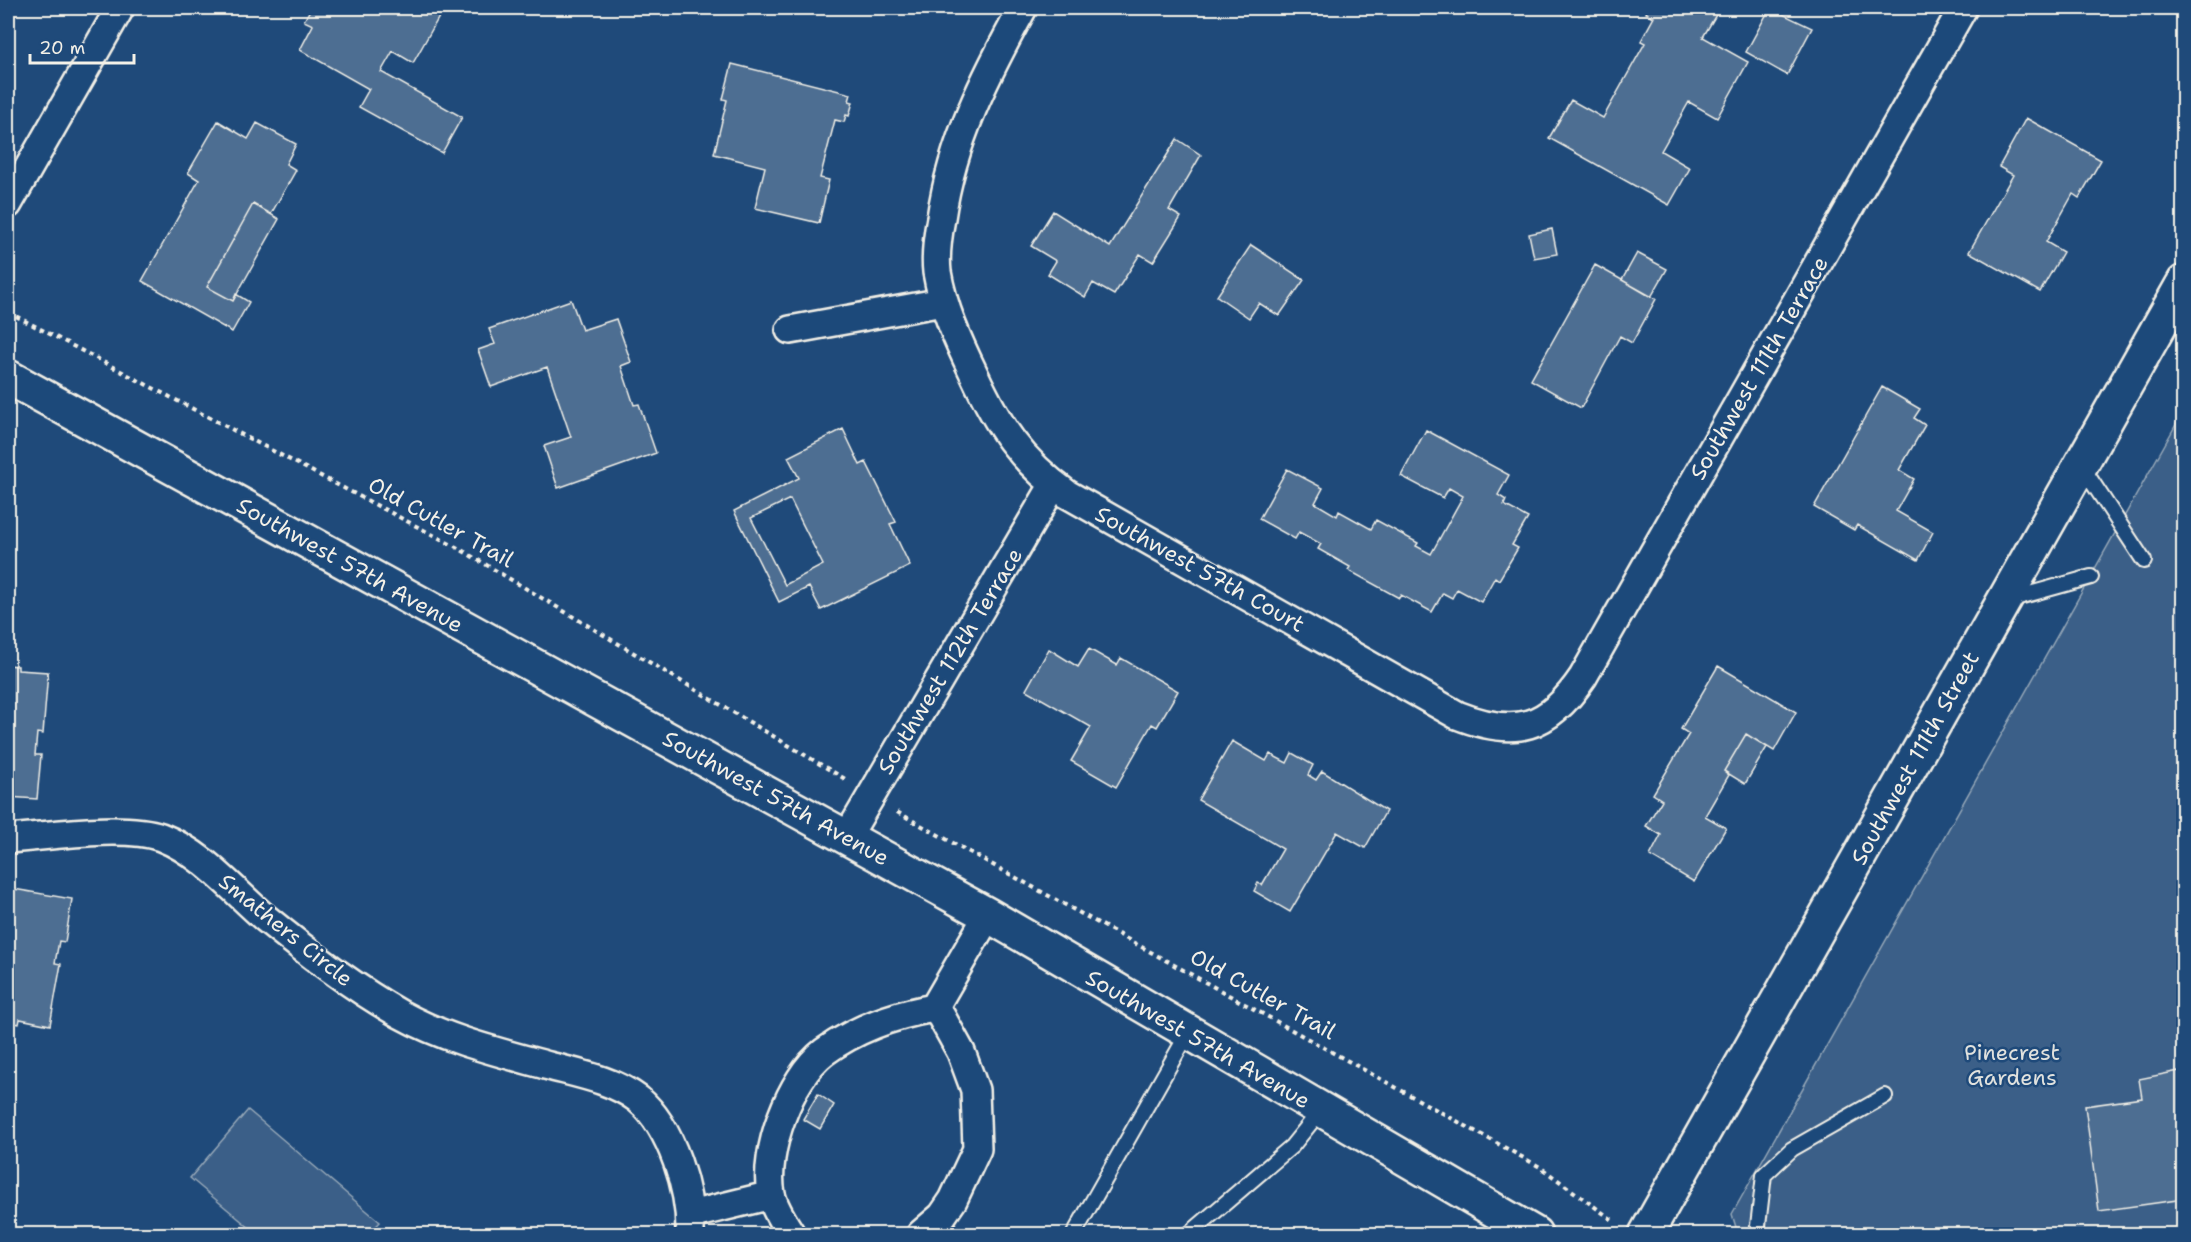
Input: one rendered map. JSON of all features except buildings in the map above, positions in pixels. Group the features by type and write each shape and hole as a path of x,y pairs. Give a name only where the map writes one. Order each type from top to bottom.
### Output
{"main road":[{"name":"Southwest 111th Street","path":"1646,1234 2184,282"},
{"name":"Southwest 57th Avenue","path":"8,377 988,915 1535,1234"}],"street":[{"path":"8,204 120,8"},
{"name":"Southwest 57th Court","path":"1023,8 975,99 954,155 939,231 937,268 943,302 988,404 1008,439 1030,465 1054,484 1457,715 1485,726 1503,728 1521,726 1543,718"},
{"name":"Southwest 111th Terrace","path":"1543,718 1558,709 1583,677 1963,8"},
{"path":"790,330 943,302"},
{"name":"Southwest 112th Terrace","path":"847,837 1054,484"},
{"name":"Smathers Circle","path":"8,839 111,832 161,837 198,859 328,970 401,1014 464,1042 600,1080 619,1088 650,1111 662,1127 686,1191 690,1225"},
{"path":"791,1234 771,1195 769,1168 775,1138 805,1072 823,1053 879,1021 934,1008 988,915"},
{"path":"921,1234 942,1216 953,1200 977,1149 975,1090 961,1052 934,1008"},
{"path":"690,1225 771,1195"}],"lane":[{"path":"2081,464 2144,561"},
{"path":"2003,601 2091,577"},
{"path":"1074,1234 1188,1033"},
{"path":"1757,1234 1764,1175 1792,1149 1885,1096"},
{"path":"1189,1234 1292,1146 1321,1110"}],"path":[{"name":"Old Cutler Trail","path":"8,312 458,548 848,781"},
{"name":"Old Cutler Trail","path":"896,811 1540,1167 1607,1217"}],"green space":[{"name":"Pinecrest Gardens","path":"2183,412 2183,1234 1738,1234 1732,1214"},
{"path":"248,1110 380,1222 369,1234 257,1234 190,1178"}]}
